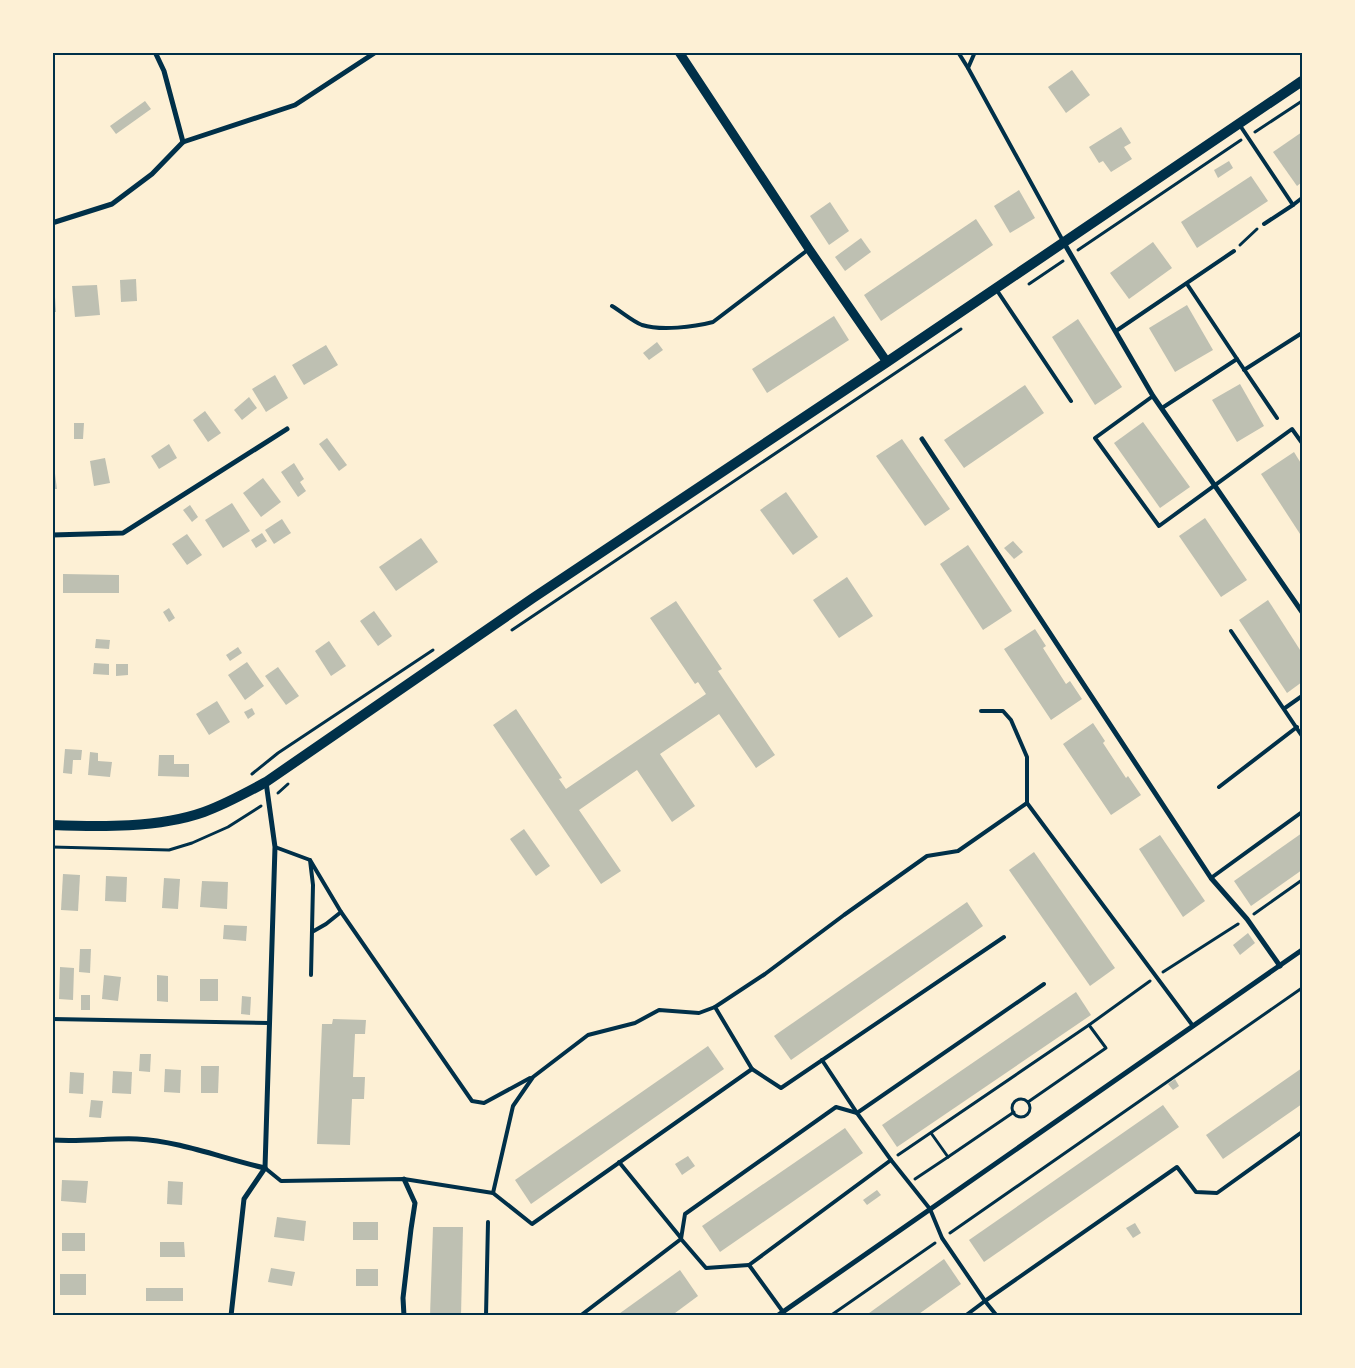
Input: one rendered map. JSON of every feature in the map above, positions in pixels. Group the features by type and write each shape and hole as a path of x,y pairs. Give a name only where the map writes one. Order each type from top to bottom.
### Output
{"main road":[{"path":"52,825 144,824 174,820 204,812 235,799 266,782 533,598 888,362 1302,81"}],"street":[{"path":"155,52 164,71 182,142"},
{"path":"52,223 112,204 152,174 182,142 295,105 376,52"},
{"path":"679,52 808,248 888,362"},
{"path":"1064,242 1153,396 1302,612"},
{"path":"52,535 123,533 287,429"},
{"path":"922,439 1211,878 1247,918 1280,966"},
{"path":"231,1316 244,1199 265,1168 275,846 266,782"},
{"path":"777,1316 784,1313 1302,950"},
{"path":"52,1140 138,1139 184,1146 265,1168"},
{"path":"404,1179 416,1203 411,1229 404,1316"}],"lane":[{"path":"958,52 1064,242"},
{"path":"968,68 975,52"},
{"path":"1239,124 1293,205"},
{"path":"1264,224 1302,198"},
{"path":"612,306 642,324 656,327 703,325 713,322 808,248"},
{"path":"1116,331 1234,251"},
{"path":"1187,284 1277,418"},
{"path":"996,289 1071,401"},
{"path":"1244,370 1302,333"},
{"path":"1162,408 1237,359"},
{"path":"1153,396 1095,438 1159,526 1292,429 1302,443"},
{"path":"1231,631 1285,708 1302,736"},
{"path":"1285,708 1302,696"},
{"path":"981,710 1003,711 1011,720 1027,757 1027,803 1193,1026"},
{"path":"1219,788 1297,727"},
{"path":"275,846 310,860 341,912 472,1101 484,1103 533,1077 588,1035 635,1023 659,1010 699,1012 715,1007 765,974 927,856 958,851 1027,803"},
{"path":"1211,878 1302,812"},
{"path":"310,860 313,885 311,975"},
{"path":"312,932 341,912"},
{"path":"715,1007 752,1069 781,1088 1004,937"},
{"path":"857,1113 1044,984"},
{"path":"52,1019 269,1023"},
{"path":"822,1060 857,1113 930,1209 942,1238 997,1316"},
{"path":"265,1168 281,1181 404,1179 493,1193 532,1224 752,1069"},
{"path":"493,1193 513,1106 533,1077"},
{"path":"580,1316 680,1238 685,1214 836,1107 857,1113"},
{"path":"965,1316 1177,1167 1196,1192 1217,1193 1302,1132"},
{"path":"619,1162 706,1268 749,1265 892,1160"},
{"path":"486,1316 488,1222"},
{"path":"749,1265 784,1313"}],"path":[{"path":"1247,136 1302,100"},
{"path":"1234,251 1246,237 1264,224"},
{"path":"533,598 541,610"},
{"path":"249,776 278,753 436,648"},
{"path":"892,1160 1089,1025 1156,976 1247,918 1302,880"},
{"path":"830,1316 1302,988"},
{"path":"1028,1102 1106,1048 1089,1025"},
{"path":"1022,1099 1028,1102 1030,1109 1026,1114 1020,1116 1014,1112 1013,1105 1018,1100 1022,1099"},
{"path":"909,1182 1014,1112"},
{"path":"931,1132 948,1157"}],"building":[{"path":"1072,70 1090,95 1066,113 1048,87"},
{"path":"145,101 151,109 116,134 110,126"},
{"path":"1121,127 1131,143 1124,147 1132,159 1111,172 1103,161 1099,163 1089,147"},
{"path":"1302,132 1302,182 1297,186 1273,152"},
{"path":"1229,161 1233,168 1218,178 1214,170"},
{"path":"1251,176 1268,201 1197,248 1181,222"},
{"path":"1019,190 1035,218 1010,233 994,206"},
{"path":"830,202 849,231 829,245 810,216"},
{"path":"976,219 993,245 881,321 864,295"},
{"path":"861,238 871,252 845,271 835,257"},
{"path":"1153,242 1172,268 1129,299 1110,273"},
{"path":"136,279 137,301 121,302 120,280"},
{"path":"52,283 54,283 56,312 52,312"},
{"path":"97,285 100,315 75,317 72,286"},
{"path":"1187,305 1213,350 1175,372 1149,328"},
{"path":"834,316 849,340 767,393 752,369"},
{"path":"1078,319 1122,387 1095,405 1052,337"},
{"path":"657,342 663,350 649,360 643,353"},
{"path":"326,345 338,365 304,385 292,365"},
{"path":"275,375 288,398 266,412 252,389"},
{"path":"1240,384 1264,426 1237,442 1212,400"},
{"path":"1025,385 1044,413 964,468 944,440"},
{"path":"249,397 257,408 242,420 234,410"},
{"path":"205,411 221,433 208,442 193,420"},
{"path":"1143,422 1190,487 1160,508 1114,443"},
{"path":"74,423 84,423 83,439 74,439"},
{"path":"327,438 347,465 339,471 319,444"},
{"path":"902,439 950,509 925,526 876,456"},
{"path":"169,444 177,458 159,469 151,456"},
{"path":"1294,452 1302,465 1302,537 1261,474"},
{"path":"105,458 110,483 94,486 90,461"},
{"path":"294,463 304,479 300,482 306,491 298,497 281,472"},
{"path":"54,466 57,489 52,489 52,467"},
{"path":"263,478 281,502 261,517 243,493"},
{"path":"786,492 818,537 793,555 760,510"},
{"path":"232,503 250,531 223,548 205,520"},
{"path":"190,505 198,517 192,522 183,510"},
{"path":"1205,518 1247,580 1221,597 1179,536"},
{"path":"282,519 291,533 274,544 265,530"},
{"path":"262,533 267,541 256,548 251,540"},
{"path":"187,534 202,555 187,565 172,544"},
{"path":"421,538 438,562 396,591 379,567"},
{"path":"1013,541 1023,552 1014,559 1004,548"},
{"path":"968,545 1012,611 983,630 940,564"},
{"path":"63,574 119,575 119,593 63,593"},
{"path":"847,577 873,616 839,638 813,600"},
{"path":"1268,600 1302,653 1302,682 1287,693 1239,620"},
{"path":"676,601 722,669 718,671 775,755 756,768 719,714 660,754 695,806 672,822 637,770 579,810 621,871 601,884 493,725 516,709 562,778 559,779 566,789 706,694 698,682 695,684 650,618"},
{"path":"169,608 175,618 169,622 163,612"},
{"path":"374,611 392,636 378,646 360,621"},
{"path":"1035,629 1046,646 1043,648 1066,684 1070,681 1082,699 1051,720 1004,649"},
{"path":"96,639 110,640 109,649 95,648"},
{"path":"329,641 346,666 331,676 315,651"},
{"path":"238,647 242,653 230,661 226,655"},
{"path":"247,662 264,686 245,700 228,675"},
{"path":"94,663 109,664 109,675 93,674"},
{"path":"116,664 128,664 128,675 116,676"},
{"path":"278,667 299,696 286,705 265,676"},
{"path":"217,701 230,722 209,735 196,714"},
{"path":"252,708 255,714 248,719 244,712"},
{"path":"1093,723 1105,741 1103,743 1126,778 1128,776 1141,795 1111,815 1063,744"},
{"path":"65,749 82,750 81,760 73,760 72,774 63,773"},
{"path":"90,752 98,753 98,761 112,762 110,777 88,775"},
{"path":"159,755 174,755 174,764 189,764 189,777 158,776"},
{"path":"524,829 550,866 536,876 510,839"},
{"path":"1302,833 1302,870 1251,906 1234,881"},
{"path":"1160,835 1205,901 1183,917 1139,849"},
{"path":"1034,852 1115,968 1090,986 1009,870"},
{"path":"63,874 80,875 78,911 61,910"},
{"path":"106,876 127,877 126,902 105,901"},
{"path":"164,878 180,879 178,909 162,908"},
{"path":"202,881 228,882 227,909 200,907"},
{"path":"967,902 983,926 791,1060 774,1036"},
{"path":"224,925 247,926 246,941 223,939"},
{"path":"1248,933 1255,943 1240,955 1233,945"},
{"path":"80,949 91,949 90,973 79,972"},
{"path":"60,967 74,968 73,1000 59,999"},
{"path":"104,975 121,977 118,1001 102,999"},
{"path":"157,975 168,976 168,1002 157,1001"},
{"path":"200,979 218,979 218,1001 200,1001"},
{"path":"1076,992 1091,1015 897,1147 882,1125"},
{"path":"81,995 90,995 90,1010 81,1010"},
{"path":"242,996 251,997 250,1015 241,1014"},
{"path":"333,1019 366,1020 365,1034 355,1034 353,1077 365,1077 364,1099 352,1099 350,1145 317,1144 322,1024 332,1024"},
{"path":"708,1046 724,1069 531,1204 515,1180"},
{"path":"140,1054 151,1054 150,1072 139,1071"},
{"path":"201,1066 219,1066 218,1093 201,1093"},
{"path":"1302,1068 1302,1104 1223,1159 1206,1135"},
{"path":"165,1069 181,1070 180,1093 164,1092"},
{"path":"113,1071 132,1072 131,1094 112,1093"},
{"path":"70,1072 84,1073 83,1094 69,1093"},
{"path":"1175,1079 1179,1086 1173,1090 1168,1084"},
{"path":"91,1100 103,1101 101,1118 89,1117"},
{"path":"1163,1105 1179,1127 984,1262 969,1240"},
{"path":"845,1128 863,1153 720,1252 702,1226"},
{"path":"688,1156 695,1166 682,1175 675,1164"},
{"path":"62,1180 88,1181 86,1203 61,1201"},
{"path":"168,1181 183,1182 182,1205 167,1204"},
{"path":"877,1190 881,1195 867,1205 863,1200"},
{"path":"277,1217 306,1221 304,1241 274,1237"},
{"path":"353,1222 378,1222 378,1240 353,1240"},
{"path":"1135,1223 1141,1233 1133,1238 1126,1228"},
{"path":"433,1227 463,1227 461,1316 430,1316"},
{"path":"62,1233 85,1233 85,1251 62,1251"},
{"path":"160,1242 184,1242 185,1257 160,1257"},
{"path":"944,1259 961,1284 916,1316 865,1316"},
{"path":"271,1268 295,1272 292,1286 268,1282"},
{"path":"356,1269 378,1269 378,1286 356,1286"},
{"path":"680,1270 698,1296 671,1316 616,1316"},
{"path":"60,1274 86,1274 86,1295 60,1295"},
{"path":"146,1288 183,1288 183,1301 146,1301"}]}
